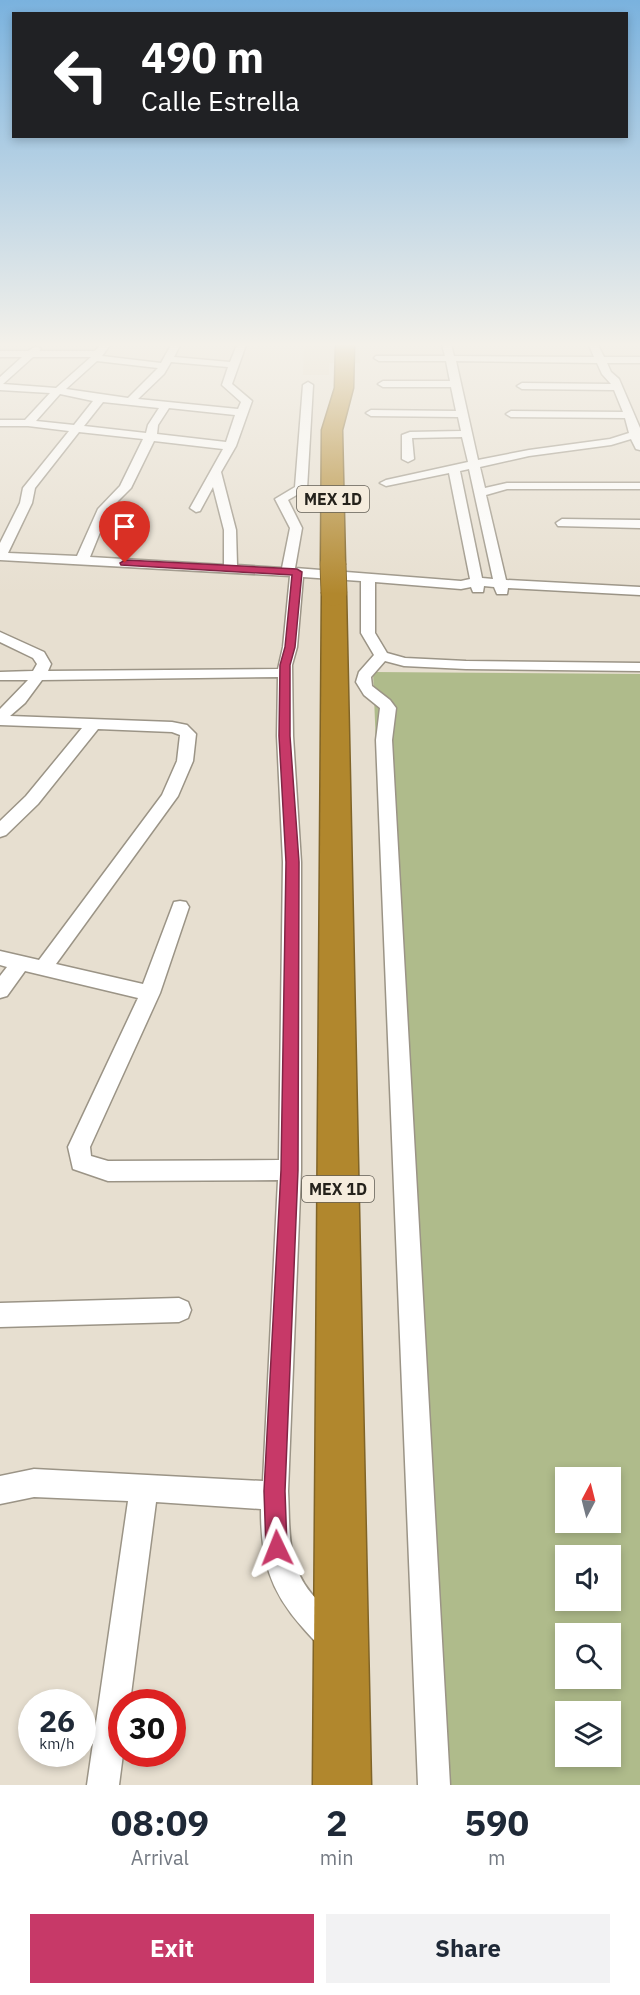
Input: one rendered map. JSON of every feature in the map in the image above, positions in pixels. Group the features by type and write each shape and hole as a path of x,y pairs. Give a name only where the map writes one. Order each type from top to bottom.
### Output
{"highway":[{"name":"MEX 1D","path":"332,428 345,578 342,1785"}],"street":[{"path":"64,428 230,446"},
{"path":"82,560 104,509 125,488 152,428"},
{"path":"196,508 230,446 236,428"},
{"path":"306,428 301,489 281,499 296,528 286,673 285,736 292,862 290,1170 274,1491 277,1548 285,1581 302,1605 341,1648"},
{"path":"466,428 502,587"},
{"path":"76,430 29,488 26,503 0,556 292,572 345,578 477,586 640,591"},
{"path":"386,483 454,469 475,469 529,453 601,444 637,432 640,447"},
{"path":"408,459 406,437 410,435 467,434"},
{"path":"454,469 477,586"},
{"path":"475,469 507,486"},
{"path":"215,470 230,530 231,569"},
{"path":"481,494 507,486 640,486"},
{"path":"562,523 640,524"},
{"path":"345,578 368,633 382,656 404,662 466,665 640,667"},
{"path":"502,587 640,599"},
{"path":"0,636 18,647 39,655 44,664 39,675 17,703 0,718"},
{"path":"382,656 366,671 364,683 369,693 388,708 384,740 434,1785"},
{"path":"0,676 286,673"},
{"path":"0,718 182,728 188,734 184,761 170,796 43,968"},
{"path":"0,831 32,800 94,723"},
{"path":"180,907 150,993 79,1148 81,1162 108,1171 290,1170"},
{"path":"0,958 150,993"},
{"path":"0,991 20,963"},
{"path":"0,1315 179,1310"},
{"path":"0,1490 34,1483 264,1495 274,1491"},
{"path":"103,1785 144,1488"}],"green space":[{"path":"373,672 640,674 640,1785 418,1785"}],"route":[{"path":"125,563 297,572 290,647 285,665 285,736 292,862 290,1170 274,1491 277,1548"}]}
